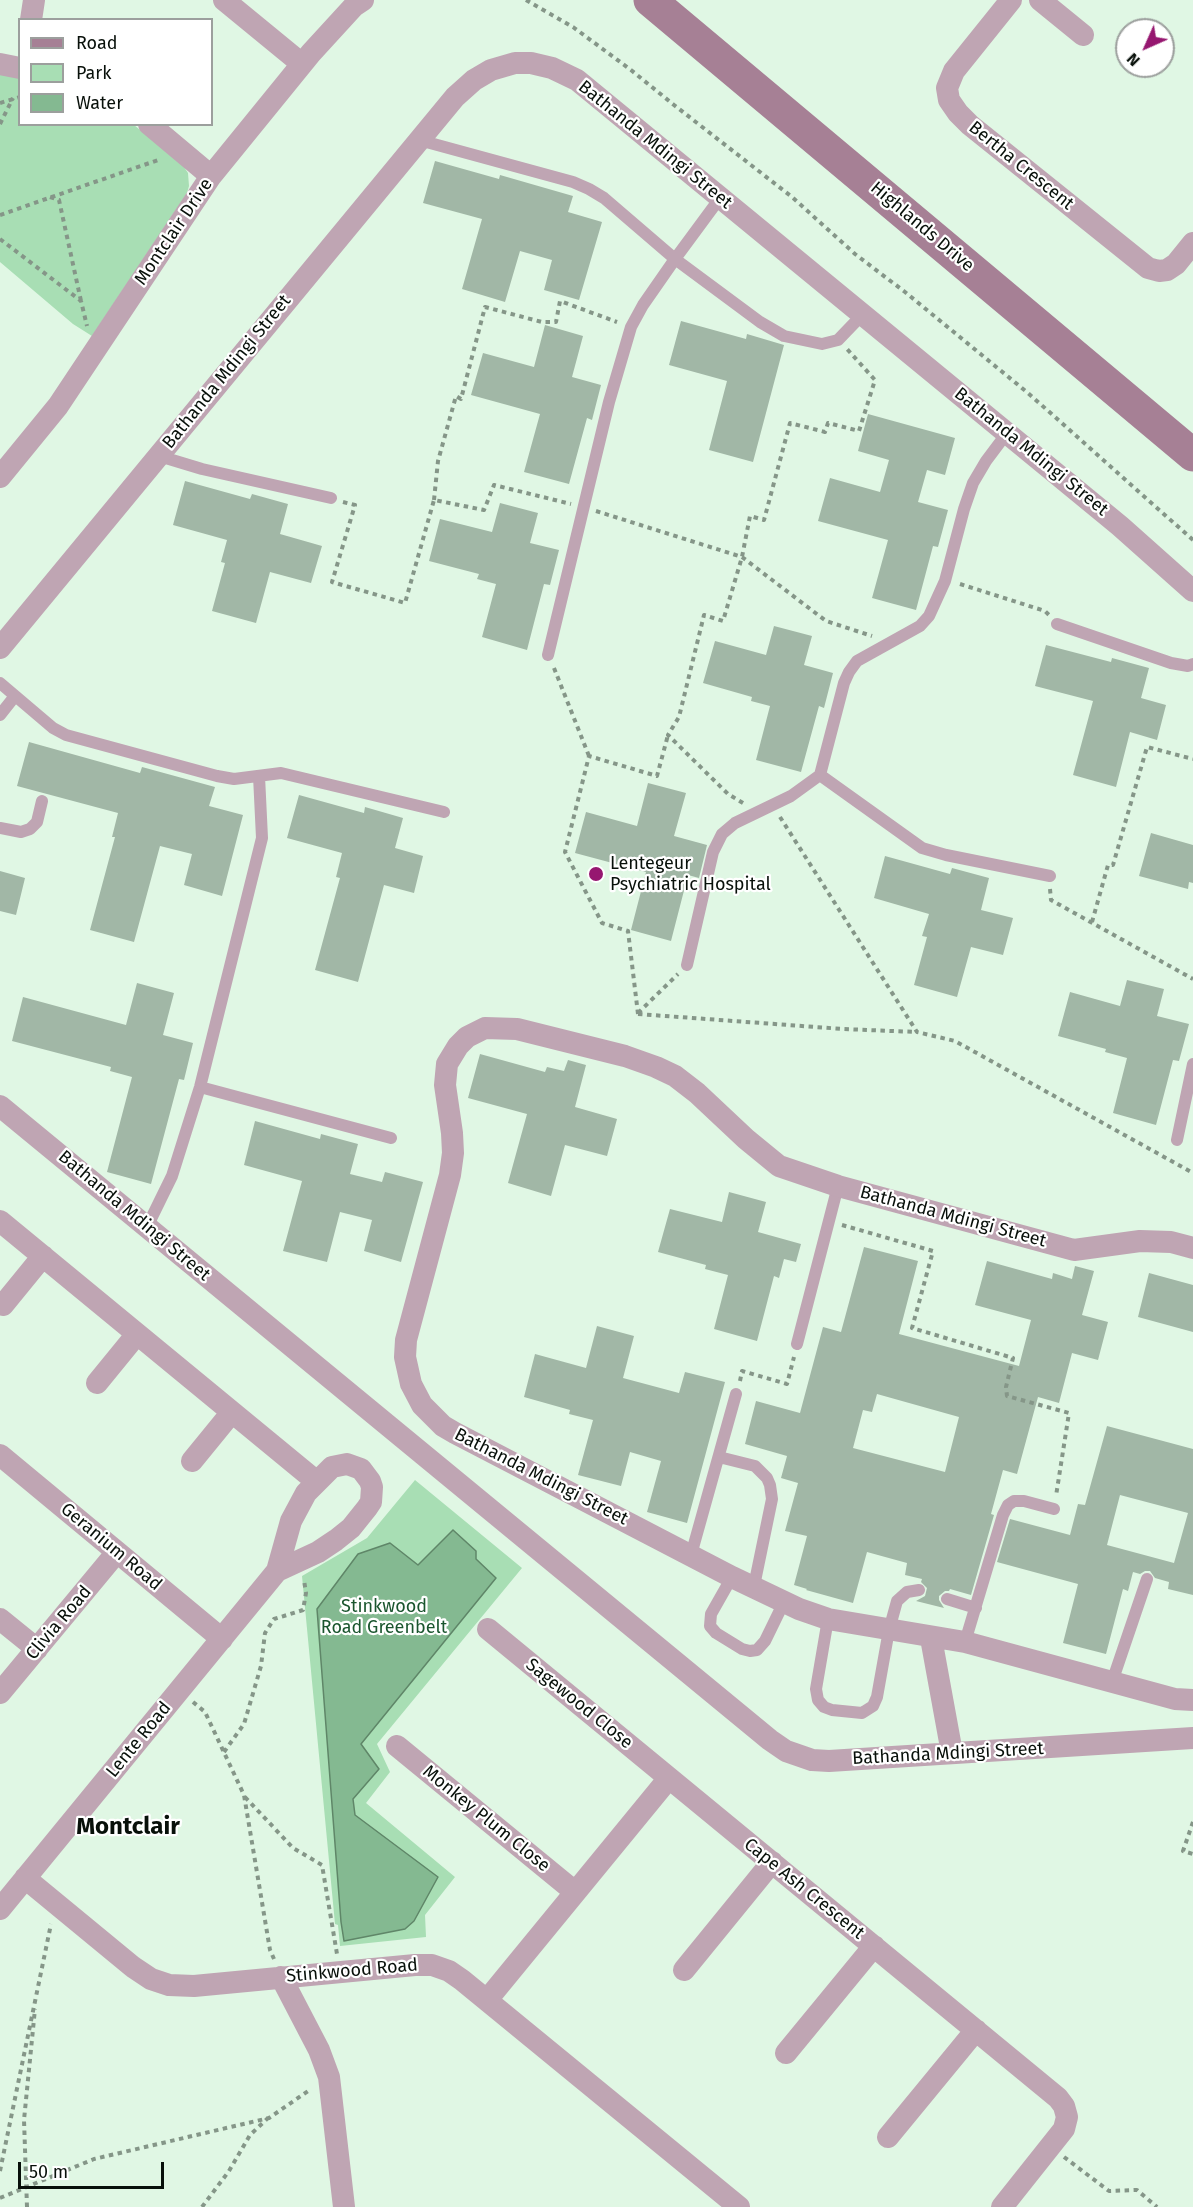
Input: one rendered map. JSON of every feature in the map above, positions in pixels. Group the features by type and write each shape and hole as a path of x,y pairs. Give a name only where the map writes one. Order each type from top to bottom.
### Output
{"main road":[{"name":"Highlands Drive","path":"650,0 1193,455"}],"street":[{"path":"31,18 34,0"},
{"path":"224,0 302,64"},
{"name":"Montclair Drive","path":"0,477 58,406 211,176 302,64 354,6 363,0"},
{"name":"Bertha Crescent","path":"1011,0 954,71 947,88 949,100 958,113 1148,268 1159,271 1167,270 1176,264 1193,243"},
{"path":"1040,0 1083,35"},
{"name":"Bathanda Mdingi Street","path":"0,648 455,97 474,80 491,70 515,63 531,63 552,68 576,80 1120,526 1193,591"},
{"path":"0,64 18,68"},
{"path":"150,126 211,176"},
{"name":"Bathanda Mdingi Street","path":"1193,1248 1171,1242 1140,1241 1074,1250 838,1186 779,1166 765,1157 675,1076 625,1056 516,1029 485,1028 458,1046 447,1064 445,1086 453,1153 450,1175 406,1340 407,1372 414,1393 432,1416 455,1434 784,1602 828,1619 965,1642 1175,1699 1193,1700"},
{"name":"Bathanda Mdingi Street","path":"0,1106 714,1695 786,1751 812,1760 829,1761 1193,1738"},
{"path":"0,1221 317,1482"},
{"path":"3,1305 43,1256"},
{"path":"98,1383 137,1334"},
{"path":"192,1461 232,1412"},
{"name":"Geranium Road","path":"0,1455 222,1639"},
{"name":"Lente Road","path":"0,1909 278,1571 291,1521 306,1493 332,1467 354,1466 361,1469 370,1480 372,1495 367,1508 351,1528 318,1552 278,1571"},
{"name":"Clivia Road","path":"0,1693 117,1552"},
{"path":"0,1619 37,1649"},
{"name":"Sagewood Close","path":"488,1629 669,1778"},
{"path":"932,1638 952,1753"},
{"name":"Monkey Plum Close","path":"397,1746 575,1892"},
{"path":"487,2000 669,1778"},
{"name":"Cape Ash Crescent","path":"669,1778 1058,2098 1064,2106 1067,2117 1064,2129 1002,2207"},
{"path":"684,1970 772,1862"},
{"name":"Stinkwood Road","path":"25,1878 133,1967 151,1979 170,1985 194,1986 432,1965 449,1971 739,2207"},
{"path":"786,2053 874,1946"},
{"path":"281,1977 319,2049 329,2077 344,2207"},
{"path":"888,2137 976,2030"}],"lane":[{"path":"419,140 573,182 604,198 675,259 760,322 784,336 822,344 838,340 862,315"},
{"path":"548,655 609,402 631,327 643,305 720,198"},
{"path":"687,965 713,852 722,834 735,823 791,796 820,776 849,672 857,661 920,626 929,616 945,581 973,483 1007,433"},
{"path":"159,456 202,469 331,498"},
{"path":"1057,624 1171,663 1188,666 1193,664"},
{"path":"0,683 53,728 66,735 217,776 234,779 281,773 444,812"},
{"path":"0,715 15,696"},
{"path":"147,1227 172,1176 200,1087 262,838 259,776"},
{"path":"820,776 922,848 1050,876"},
{"path":"0,828 21,832 30,829 37,822 42,801"},
{"path":"1177,1140 1193,1064"},
{"path":"200,1087 391,1138"},
{"path":"797,1344 838,1186"},
{"path":"691,1555 736,1394"},
{"path":"719,1457 755,1466 767,1478 770,1485 772,1499 753,1586"},
{"path":"965,1642 1008,1505 1014,1501 1024,1501 1054,1509"},
{"path":"732,1577 711,1614 710,1626 716,1633 742,1649 757,1650 765,1641 784,1602"},
{"path":"1112,1682 1147,1579"},
{"path":"828,1619 816,1689 819,1700 824,1707 832,1710 862,1713 873,1706 877,1697 889,1630 897,1601 907,1592 919,1590"},
{"path":"947,1599 976,1608"}],"path":[{"path":"526,0 573,27 792,197 855,254 1028,393 1193,540"},
{"path":"0,104 18,98"},
{"path":"0,124 13,99"},
{"path":"0,215 163,158 173,145"},
{"path":"50,197 59,200 89,332 103,339"},
{"path":"0,239 81,301"},
{"path":"434,500 438,461 456,396 461,399 485,307 542,322 556,322 560,301 631,327"},
{"path":"589,756 657,776 668,735 679,717 704,615 723,621 742,557 750,516 764,520 790,423 825,432 828,423 859,431 875,380 838,340"},
{"path":"945,581 974,587 1045,611 1057,624"},
{"path":"548,655 589,756 565,852 602,923 628,931 638,1014"},
{"path":"668,735 728,794 757,813"},
{"path":"1092,922 1108,865 1113,865 1147,747 1193,759"},
{"path":"773,805 917,1032"},
{"path":"1050,876 1051,900 1193,979"},
{"path":"638,1014 687,965"},
{"path":"638,1014 917,1032 955,1041 1193,1173"},
{"path":"830,1222 933,1251 912,1328 1013,1358 1006,1387 1007,1396 1069,1413 1054,1509"},
{"path":"736,1394 742,1371 788,1383 797,1344"},
{"path":"224,1753 244,1724 261,1666 265,1633 274,1619 303,1610 306,1593 300,1562"},
{"path":"180,1690 205,1712 244,1795 270,1950 281,1977"},
{"path":"244,1795 293,1848 322,1865 340,1972"},
{"path":"1193,1822 1183,1851 1193,1854"},
{"path":"0,2171 56,1903"},
{"path":"27,2207 24,2120 38,1988"},
{"path":"202,2207 229,2170 250,2134 269,2118 329,2077"},
{"path":"0,2198 94,2159 269,2118"},
{"path":"1051,2147 1109,2191 1137,2190 1157,2207"}],"green space":[{"path":"0,74 18,77 18,126 135,126 182,164 188,173 187,193 92,336 73,324 0,262"},
{"name":"Stinkwood Road Greenbelt","path":"415,1480 522,1568 377,1744 390,1772 366,1803 455,1877 425,1915 426,1937 340,1946 338,1925 335,1924 302,1576 367,1538"}],"water":[{"name":"Stinkwood Road Greenbelt","path":"453,1530 476,1551 476,1559 496,1578 361,1744 379,1769 353,1799 355,1815 438,1877 414,1921 405,1929 344,1941 317,1609 358,1554 390,1543 418,1565"}],"building":[{"path":"435,161 499,179 500,175 573,196 568,212 602,222 579,300 544,290 552,260 520,251 505,302 462,289 482,219 423,203"},
{"path":"681,321 746,339 747,334 784,345 753,462 709,450 727,381 669,365"},
{"path":"545,325 583,336 572,377 601,385 592,420 587,418 569,484 524,472 540,414 471,395 483,353 534,367"},
{"path":"868,414 955,438 945,475 927,470 918,502 948,510 938,547 933,546 916,610 872,598 888,540 818,521 830,478 880,492 889,460 858,451"},
{"path":"185,481 250,499 252,494 288,504 280,534 322,546 311,583 270,572 256,623 212,611 225,563 221,562 227,540 173,525"},
{"path":"500,503 538,513 530,543 559,550 550,585 544,584 527,650 482,637 496,584 477,579 479,574 429,561 440,519 492,532"},
{"path":"774,626 812,636 804,665 833,673 824,708 819,706 801,772 756,760 770,706 751,701 752,697 703,683 715,641 766,655"},
{"path":"1046,645 1111,662 1112,658 1149,668 1141,698 1166,705 1157,740 1130,732 1116,787 1073,775 1093,701 1035,686"},
{"path":"29,742 140,773 142,767 215,787 209,806 243,815 222,896 184,885 192,854 160,846 134,942 90,930 115,837 112,837 118,813 17,786"},
{"path":"648,783 686,793 674,836 707,845 699,878 688,875 671,941 631,930 646,872 575,853 586,812 637,826"},
{"path":"299,795 364,813 365,807 403,818 395,848 423,856 414,893 384,885 358,982 315,970 340,878 336,877 342,853 287,838"},
{"path":"1151,833 1193,845 1193,883 1189,882 1188,889 1139,876"},
{"path":"885,856 950,874 952,868 989,878 981,910 1013,918 1003,955 971,947 957,997 914,985 927,937 922,936 929,914 874,898"},
{"path":"0,871 25,878 16,915 0,911"},
{"path":"1127,980 1164,989 1157,1016 1189,1024 1179,1061 1173,1060 1156,1125 1113,1113 1127,1058 1105,1052 1106,1049 1058,1036 1070,992 1120,1006"},
{"path":"137,983 174,993 163,1035 193,1043 184,1080 179,1079 151,1184 107,1172 132,1077 110,1071 111,1067 12,1041 23,997 126,1025"},
{"path":"480,1054 545,1072 547,1067 564,1071 568,1060 586,1065 575,1107 617,1119 607,1156 565,1145 551,1196 508,1183 527,1114 468,1098"},
{"path":"255,1121 320,1139 321,1134 358,1144 350,1174 382,1182 385,1172 423,1182 401,1262 364,1251 372,1220 340,1212 327,1262 283,1251 302,1181 244,1165"},
{"path":"729,1192 766,1202 758,1232 801,1244 796,1262 784,1259 779,1278 774,1276 757,1341 714,1329 728,1275 705,1269 706,1265 658,1252 670,1209 722,1222"},
{"path":"864,1247 918,1261 899,1334 1019,1366 1031,1320 975,1305 987,1261 1052,1279 1053,1273 1072,1279 1075,1266 1094,1271 1082,1315 1108,1322 1098,1360 1072,1353 1059,1403 1038,1397 1017,1474 1003,1470 991,1514 994,1515 971,1595 950,1589 945,1591 939,1596 944,1608 916,1601 925,1596 927,1588 921,1582 922,1579 905,1575 907,1563 867,1552 853,1603 794,1585 807,1536 785,1531 798,1483 781,1478 787,1456 745,1444 756,1401 800,1413 823,1327 841,1332","holes":["877,1394 959,1417 945,1472 853,1448 863,1410 872,1412"]},
{"path":"1149,1273 1193,1285 1193,1332 1138,1317"},
{"path":"597,1326 634,1336 623,1378 679,1393 685,1372 725,1382 687,1523 647,1512 661,1461 630,1452 621,1486 578,1475 593,1420 569,1414 570,1410 524,1397 535,1354 586,1368"},
{"path":"1107,1426 1193,1449 1193,1595 1168,1589 1169,1582 1155,1578 1150,1571 1140,1574 1133,1572 1128,1591 1123,1589 1106,1654 1063,1643 1078,1584 997,1562 1010,1519 1070,1535 1078,1504 1085,1505","holes":["1120,1495 1188,1513 1174,1563 1107,1545"]}],"place":[{"name":"Lentegeur Psychiatric Hospital","path":"596,874"}],"district":[{"name":"Montclair","path":"128,1827"}]}
